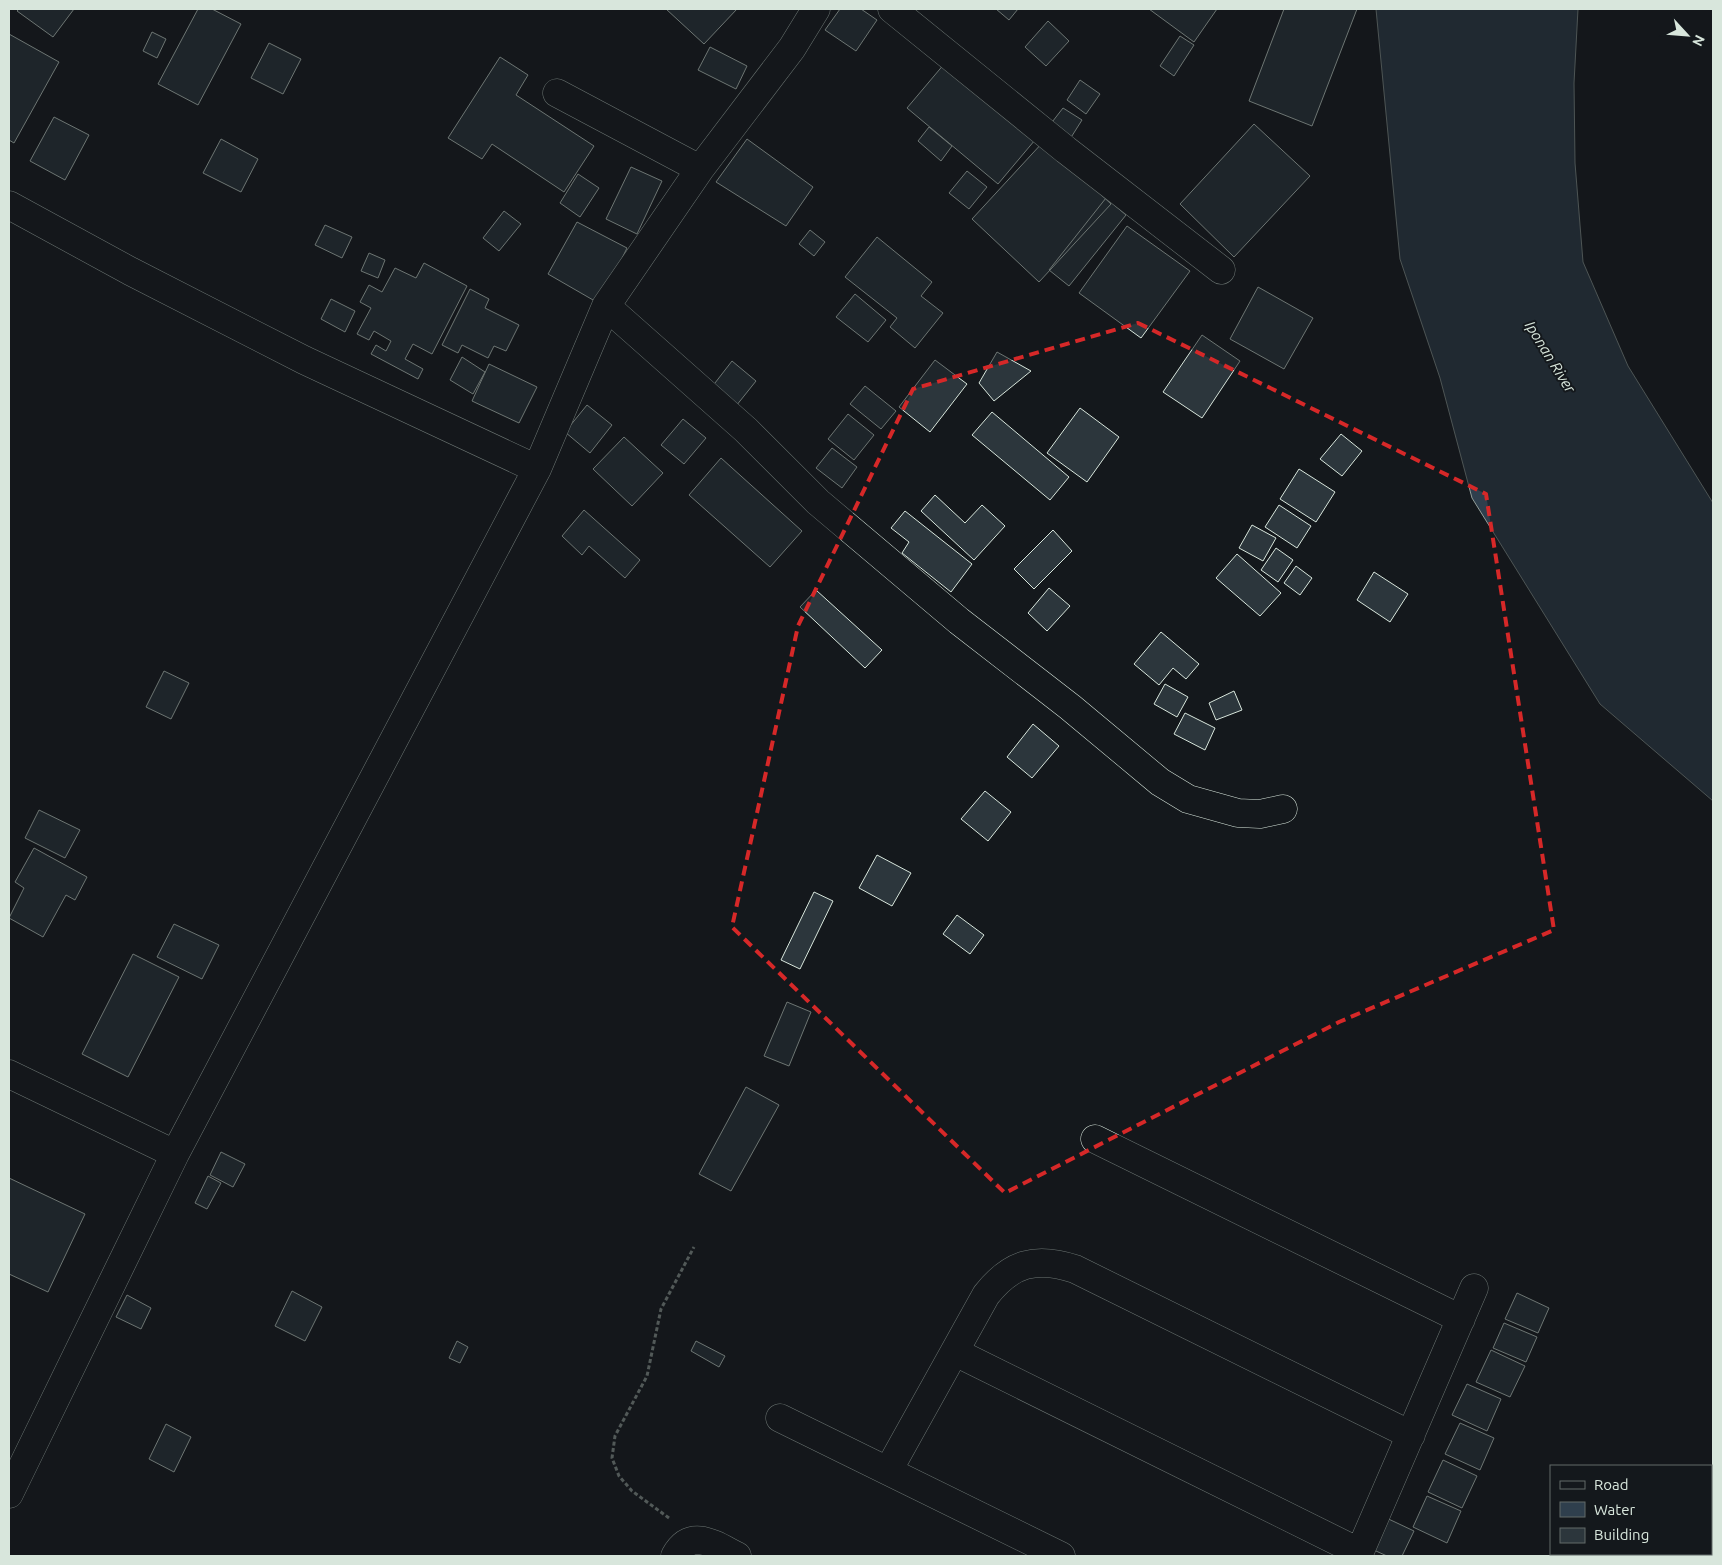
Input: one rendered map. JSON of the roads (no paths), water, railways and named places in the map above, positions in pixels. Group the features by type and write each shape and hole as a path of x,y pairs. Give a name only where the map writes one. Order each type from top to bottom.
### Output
{"street":[{"path":"9,1494 175,1154 537,469 606,306 700,169 792,48 816,9"},
{"path":"892,9 1066,150 1221,270"},
{"path":"557,93 700,169"},
{"path":"9,205 130,271 304,360 537,469"},
{"path":"606,306 746,430 818,502 959,621 1070,707 1160,782 1188,799 1238,813 1260,814 1283,809"},
{"path":"9,1074 175,1154"},
{"path":"1095,1139 1460,1319"},
{"path":"888,1471 986,1295 1000,1277 1018,1268 1038,1263 1056,1263 1075,1269 1411,1435"},
{"path":"955,1352 1358,1554 1474,1288"},
{"path":"780,1418 1061,1556"},
{"path":"682,1548 708,1542 737,1556"}],"water":[{"name":"Iponan River","path":"1376,9 1578,9 1574,83 1575,163 1583,262 1628,366 1713,503 1713,801 1600,704 1472,498 1440,378 1400,259"}]}
